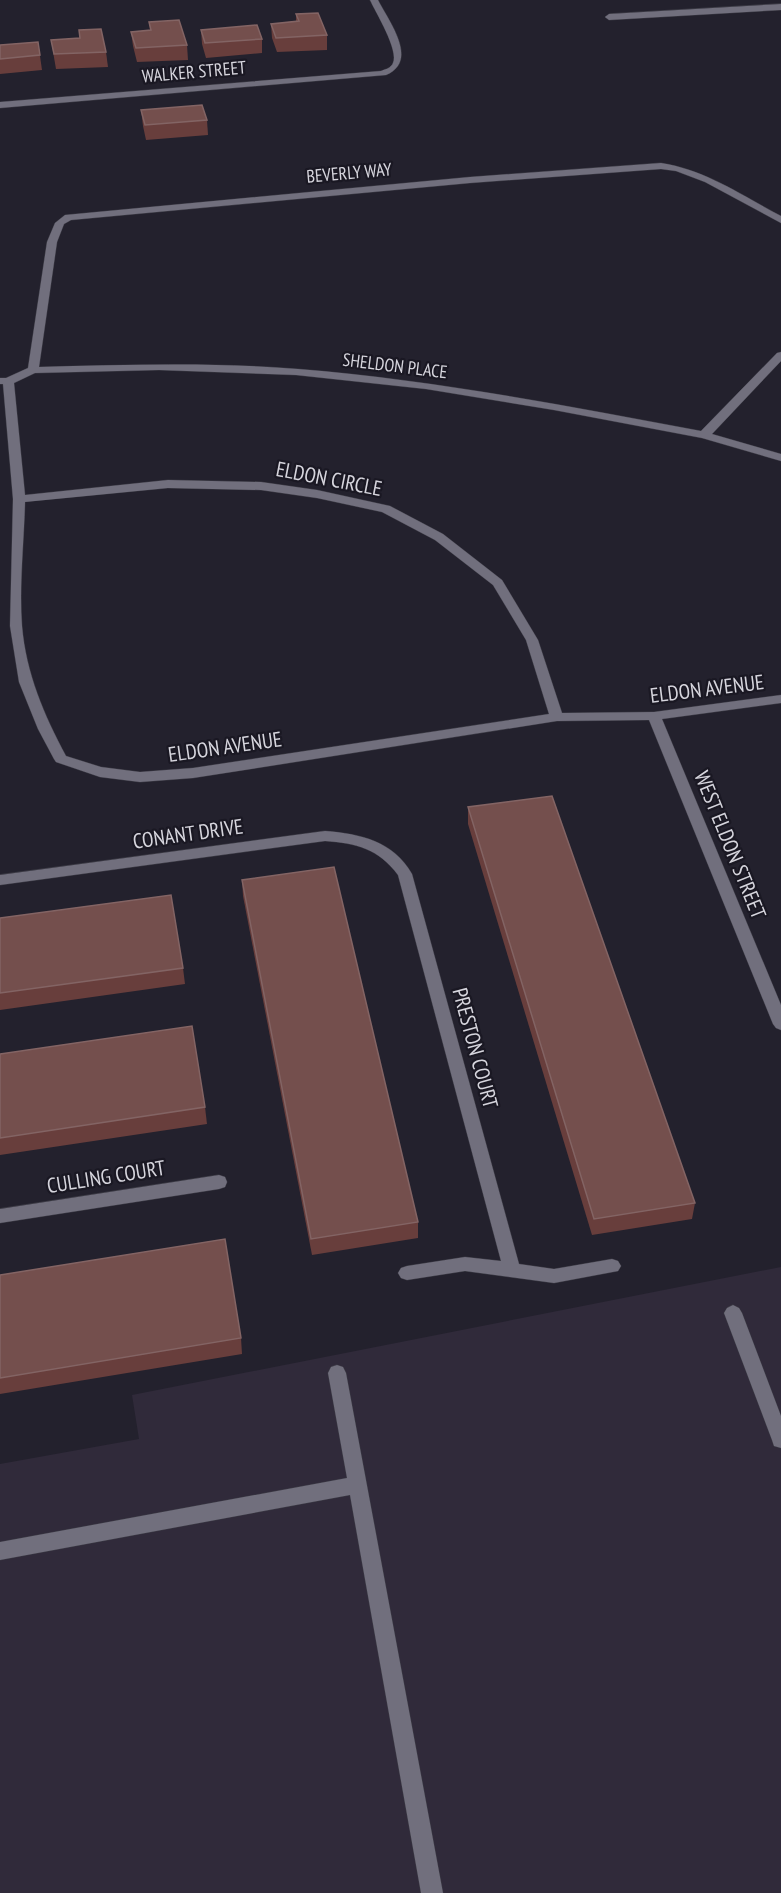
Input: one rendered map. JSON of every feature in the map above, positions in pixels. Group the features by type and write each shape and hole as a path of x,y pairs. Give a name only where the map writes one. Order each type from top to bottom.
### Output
{"street":[{"name":"WALKER STREET","path":"0,105 338,77 372,77 390,73 397,68 398,51 374,0"},
{"path":"609,17 781,7"},
{"name":"BEVERLY WAY","path":"33,370 52,242 60,223 68,217 470,180 661,166 682,168 709,180 781,220"},
{"path":"704,435 781,355"},
{"name":"SHELDON PLACE","path":"4,381 33,370 159,367 296,372 426,386 704,435 781,458"},
{"name":"ELDON AVENUE","path":"4,381 19,499 16,626 26,682 45,729 61,759 100,772 140,777 193,773 557,717 654,716 781,699"},
{"name":"ELDON CIRCLE","path":"19,499 168,484 261,486 317,494 386,509 439,537 498,583 532,640 557,717"},
{"name":"WEST ELDON STREET","path":"654,716 781,1024"},
{"name":"CONANT DRIVE","path":"0,880 325,836 356,838 379,848"},
{"name":"PRESTON COURT","path":"379,848 397,862 405,874 512,1270"},
{"name":"CULLING COURT","path":"0,1216 219,1182"},
{"path":"407,1273 465,1264 554,1276 612,1266"},
{"path":"733,1313 781,1440"},
{"path":"337,1373 432,1893"},
{"path":"0,1551 358,1485"}],"shaded area":[{"path":"781,1267 781,1893 0,1893 0,1464 139,1439 132,1395"}],"building":[{"path":"318,13 327,35 276,38 271,24 299,21 296,14"},
{"path":"179,20 187,45 136,48 131,32 151,30 149,22"},
{"path":"257,25 262,39 205,43 201,30"},
{"path":"101,29 106,52 54,54 51,40 80,38 79,30"},
{"path":"38,42 40,55 0,59 0,45"},
{"path":"202,105 207,120 145,125 141,110"},
{"path":"552,796 695,1203 594,1219 468,807"},
{"path":"334,867 418,1222 311,1239 242,880"},
{"path":"171,895 183,968 0,993 0,918"},
{"path":"192,1026 205,1107 0,1138 0,1054"},
{"path":"225,1239 241,1338 0,1378 0,1275"}]}
